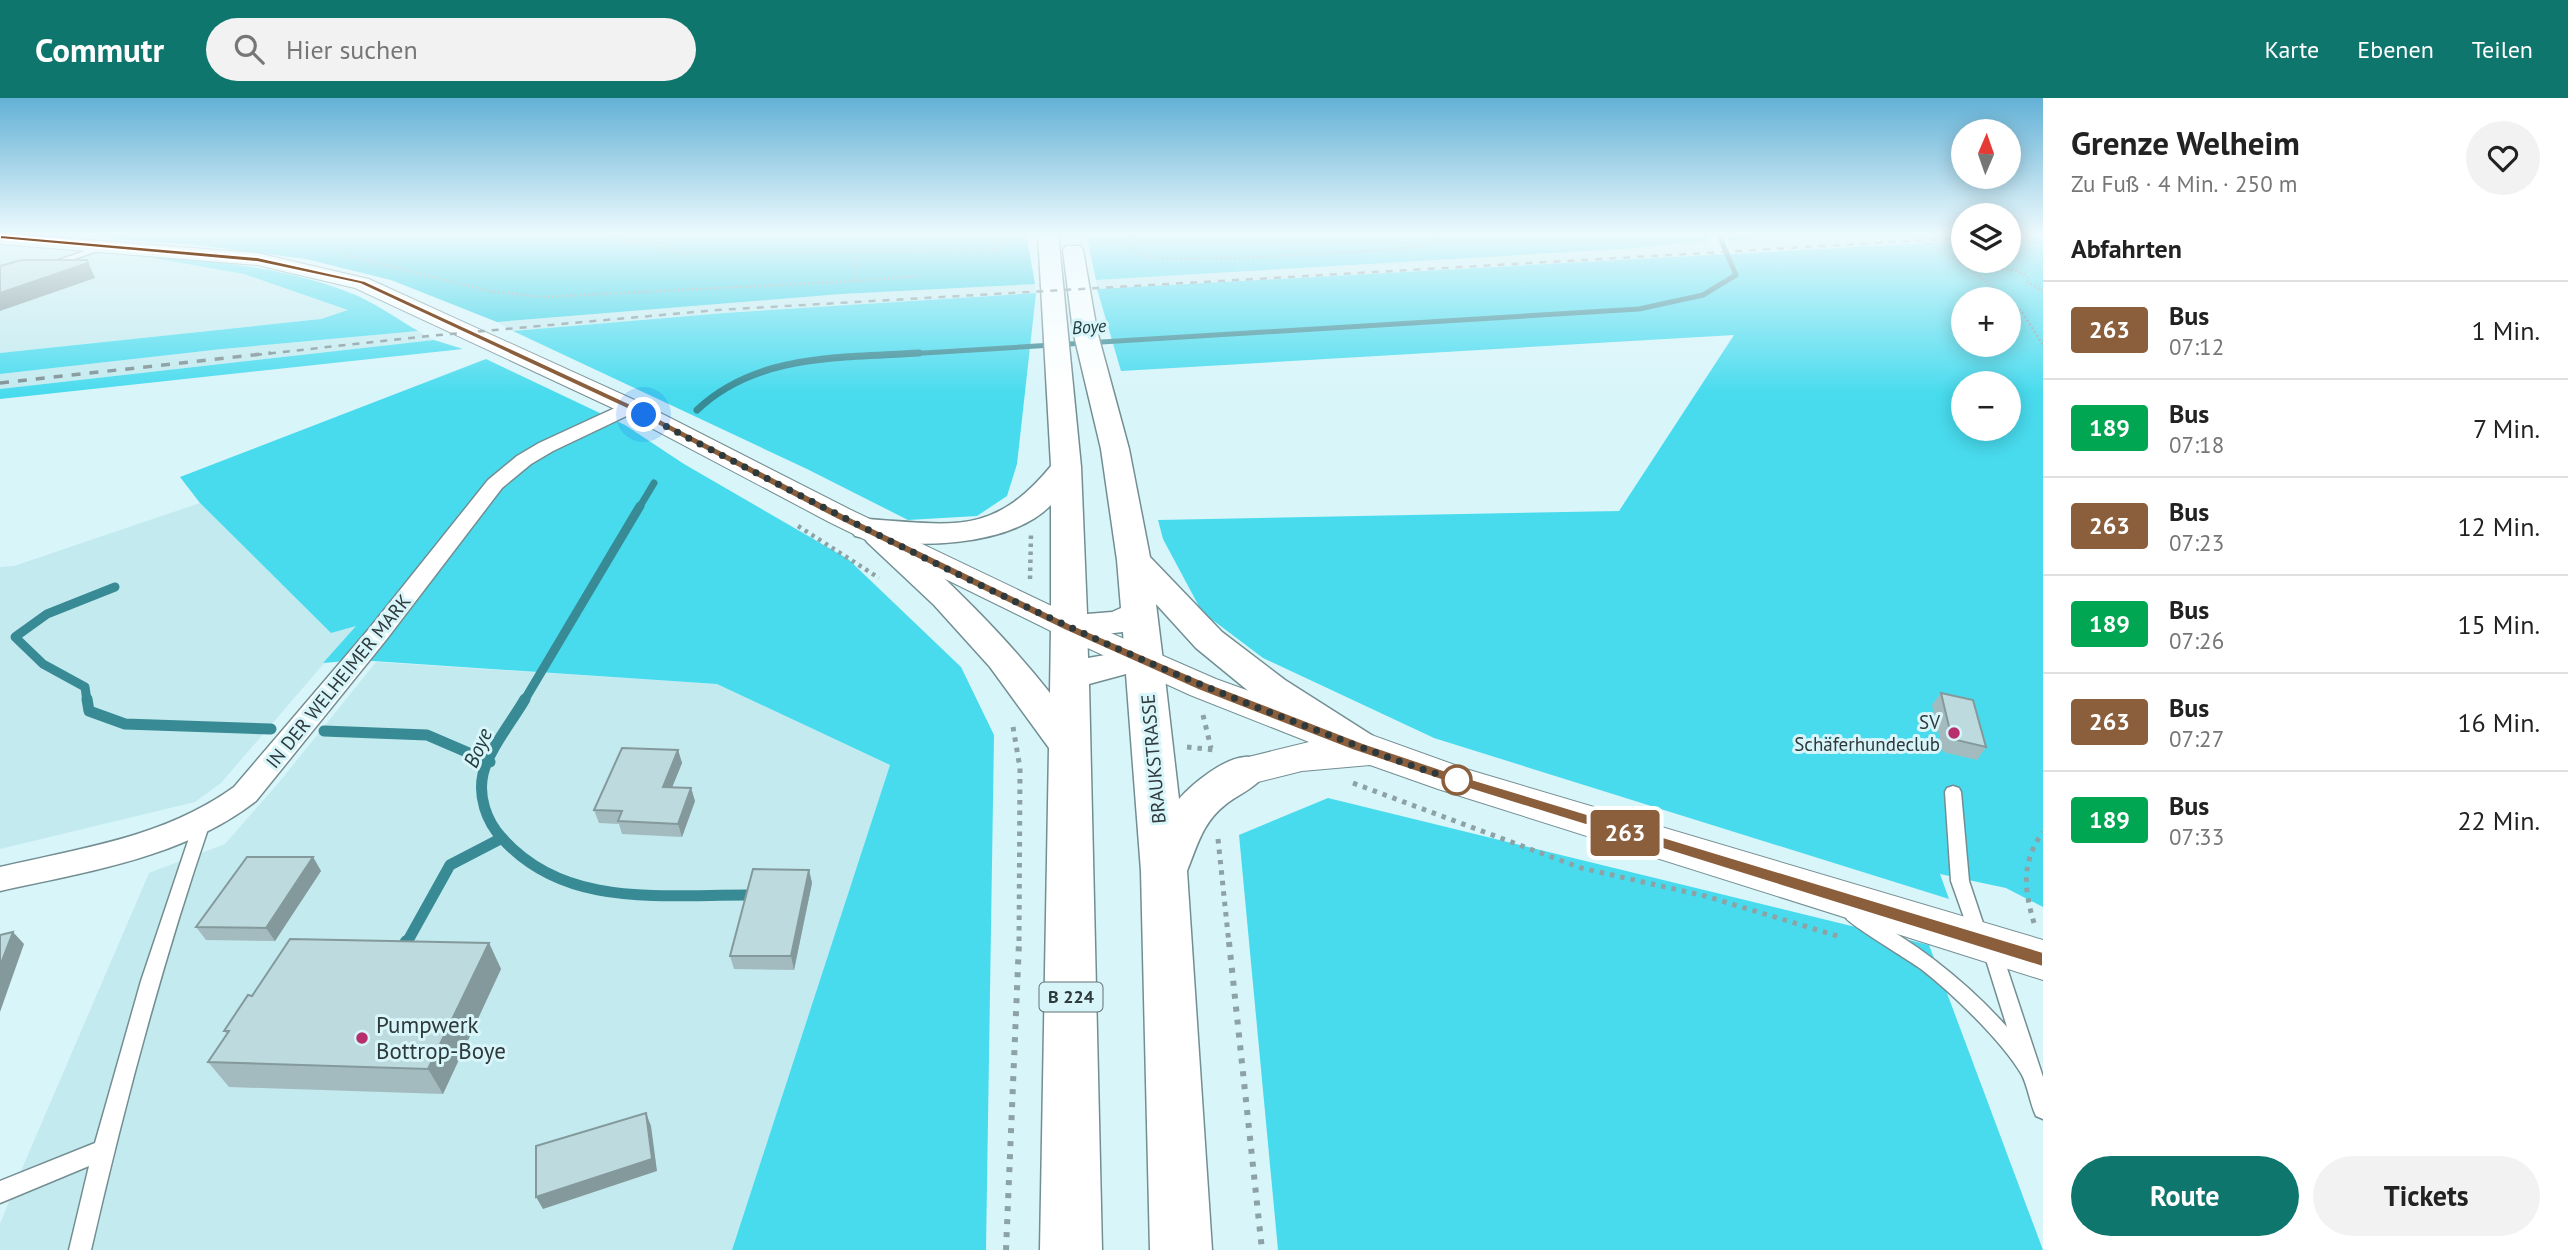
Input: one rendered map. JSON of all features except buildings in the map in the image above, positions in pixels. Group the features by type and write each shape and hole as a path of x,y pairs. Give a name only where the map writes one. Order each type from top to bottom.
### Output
{"main road":[{"path":"370,287 630,407 873,532 1069,627 1362,761"},
{"name":"B 224","path":"1053,287 1066,467 1071,1250"},
{"name":"BRAUKSTRASSE","path":"1079,287 1088,344 1100,380 1115,449 1134,560 1164,871 1181,1250"},
{"path":"873,532 945,532 992,526 1020,514 1034,504 1066,467"},
{"path":"873,532 946,598 1003,659 1068,745"},
{"path":"1134,560 1209,640 1362,761"},
{"path":"1069,627 1119,622 1139,613"},
{"path":"1068,679 1090,668 1116,662 1144,661"},
{"path":"1164,871 1179,829 1208,795 1247,771 1288,758 1323,754 1362,761 1768,877 2043,960"}],"street":[{"name":"IN DER WELHEIMER MARK","path":"0,879 162,840 202,823 232,806 377,635 495,484 524,460 546,447 630,407"}],"lane":[{"path":"1952,792 1960,881 1986,944 2043,1109"},
{"path":"80,1250 103,1150 179,887 202,823"},
{"path":"1768,877 1875,928 1933,967 1983,1011 2029,1069"},
{"path":"0,1192 103,1150"}],"path":[{"path":"477,287 520,297 560,298 768,287"},
{"path":"2021,311 2043,345"},
{"path":"795,524 851,557 888,585"},
{"path":"1006,1250 1019,943 1020,768 1017,744"},
{"path":"1362,761 1581,868 1705,896 1854,941"},
{"path":"1220,831 1218,841 1250,1111 1262,1250"},
{"path":"2027,901 2026,857 2043,832"}],"shaded area":[{"path":"0,287 281,287 349,310 321,319 0,353"},
{"path":"281,287 335,287 381,308 418,331 222,349 0,374 0,353 321,319 348,310"},
{"path":"408,287 981,287 841,294 497,322"},
{"path":"981,287 1035,287 1036,293 724,313 513,331 497,322 841,294"},
{"path":"1097,287 1138,287 1097,289"},
{"path":"1137,287 2043,287 2043,907 2006,888 1940,874 1949,899 1434,738 1263,658 1202,612 1163,539 1158,520 1619,511 1734,335 1121,371 1097,289"},
{"path":"1036,293 1017,464 1007,496 977,516 908,520 807,469 513,331 724,313"},
{"path":"418,331 434,340 0,389 0,374 222,349"},
{"path":"434,340 463,349 0,399 0,389"},
{"path":"486,359 625,425 684,464 848,559 961,667 994,735 986,1250 732,1250 890,765 717,684 358,660 323,663 356,626 331,633 200,503 180,477"},
{"path":"200,503 331,633 357,625 221,783 195,802 0,849 0,567 14,566"},
{"path":"376,662 717,684 890,765 732,1250 0,1250 0,1224 149,873 225,844 281,780"},
{"path":"1328,798 1929,945 2043,1250 1278,1250 1239,835"}],"waterway":[{"name":"Boye","path":"891,355 1639,309 1703,295 1717,287"},
{"name":"Boye","path":"697,410 721,391 773,368 831,358 919,353"},
{"name":"Boye","path":"639,508 654,483"},
{"name":"Boye","path":"524,701 640,506"},
{"path":"87,701 85,687 43,664 15,637 47,614 115,587"},
{"path":"87,699 89,711 125,724 271,729"},
{"name":"Boye","path":"488,761 525,699"},
{"path":"324,731 427,735 488,761"},
{"name":"Boye","path":"488,761 482,782 485,808 502,838"},
{"path":"406,944 450,865 502,838"},
{"name":"Boye","path":"502,838 528,861 556,877 586,887 652,896 753,895"},
{"path":"402,951 407,942"}],"railway":[{"path":"255,355 428,336 717,310 1120,287"},
{"path":"0,383 271,353"}],"bus line":[{"name":"263","path":"371,287 457,324 630,407 840,516 1069,627 1203,687 1452,779 2043,960"}],"place":[{"name":"SV Schäferhundeclub","path":"1954,733"},
{"name":"Pumpwerk Bottrop-Boye","path":"362,1038"}],"route":[{"path":"644,415 840,516 1069,627 1203,687 1358,746 1457,780"}]}
